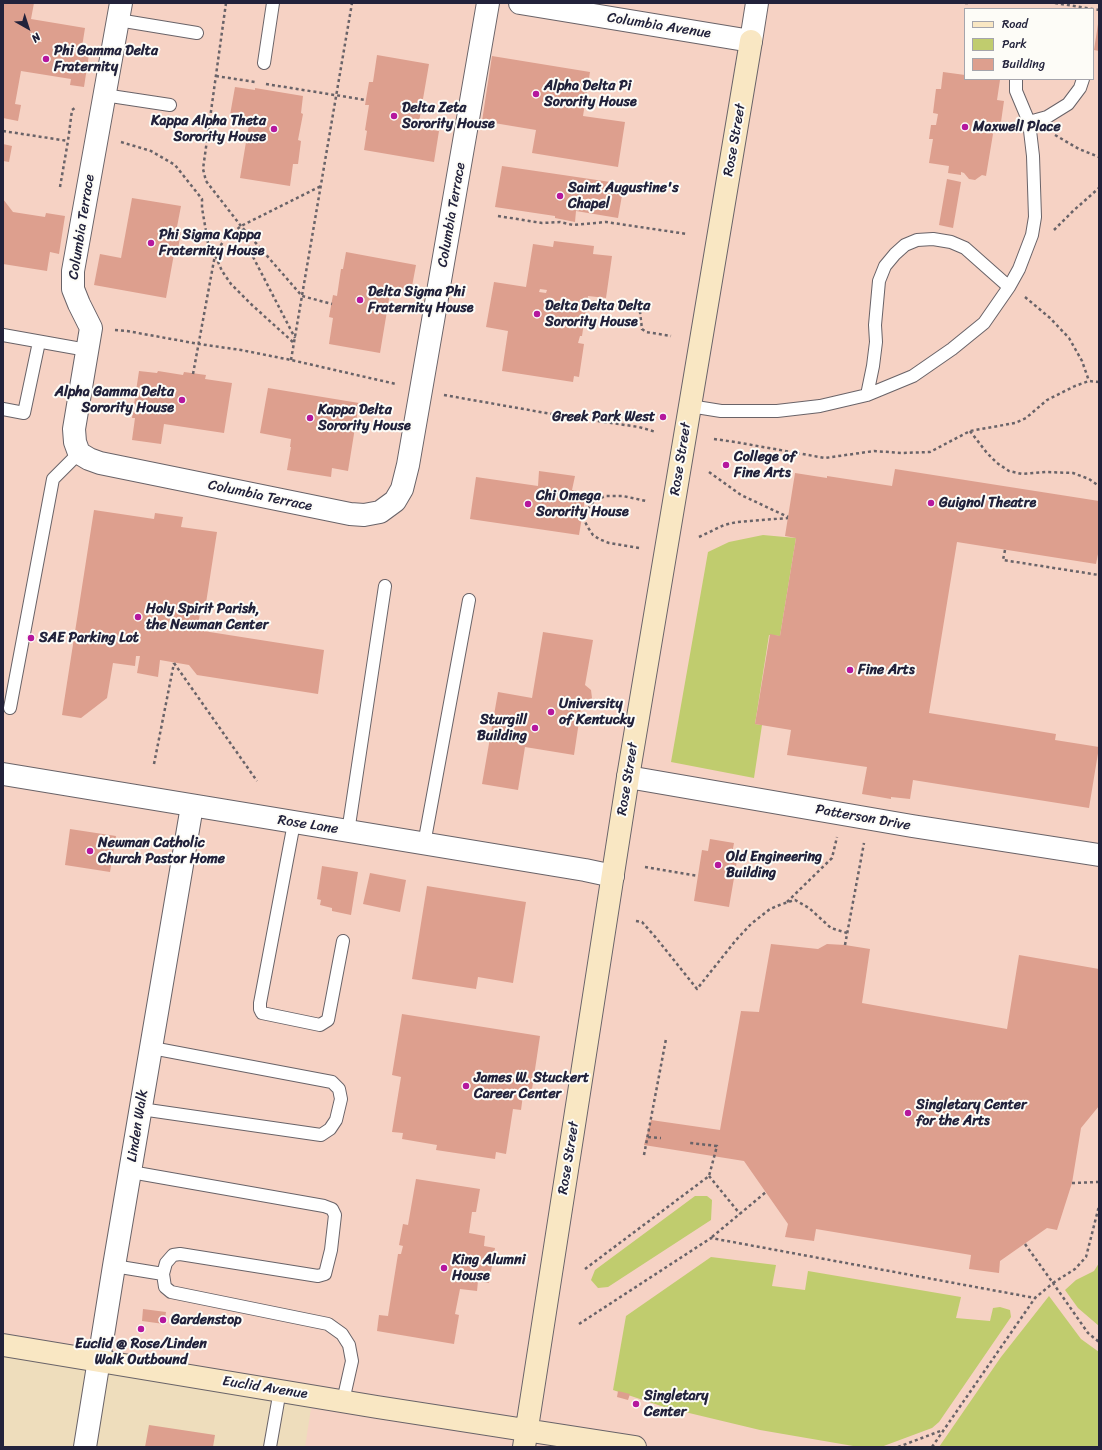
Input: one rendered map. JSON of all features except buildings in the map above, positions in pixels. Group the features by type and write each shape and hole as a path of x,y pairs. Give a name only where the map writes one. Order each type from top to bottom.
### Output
{"street":[{"name":"Columbia Terrace","path":"79,453 100,463 350,514 380,512 394,501 402,489 408,465 488,3"},
{"name":"Columbia Avenue","path":"520,3 751,41"},
{"path":"751,41 757,3"},
{"name":"Columbia Terrace","path":"91,328 73,290 73,271 119,12"},
{"name":"Rose Street","path":"525,1438 628,777 751,41"},
{"path":"79,453 75,442 74,429 91,328"},
{"name":"Rose Lane","path":"3,774 585,870 613,876"},
{"name":"Patterson Drive","path":"628,777 912,826 1094,854"},
{"name":"Linden Walk","path":"85,1447 192,806"},
{"name":"Euclid Avenue","path":"3,1345 343,1401 525,1438 635,1447"}],"lane":[{"path":"264,63 273,3"},
{"path":"119,12 198,34"},
{"path":"690,406 721,411 777,411 820,406 867,395 913,376 952,349 984,323 1009,287 1019,269 1028,250 1035,217 1033,156 1029,122 1016,91 1016,80"},
{"path":"1029,122 1047,116 1068,104 1080,88 1083,80"},
{"path":"104,95 170,105"},
{"path":"867,395 876,342 879,281 885,266 895,254 906,245 917,240 934,239 951,242 965,248 1009,287"},
{"path":"3,335 87,350"},
{"path":"3,409 24,412 38,342"},
{"path":"10,708 53,479 79,453"},
{"path":"348,832 385,586"},
{"path":"424,844 469,600"},
{"path":"294,823 260,1004 262,1013 320,1025 328,1020 343,941"},
{"path":"141,1109 321,1135 330,1129 336,1120 341,1099 338,1089 332,1082 152,1048"},
{"path":"131,1172 324,1206 332,1209 335,1215 331,1250 325,1274 318,1276 180,1254 173,1255 166,1263 163,1274 164,1287 171,1292 328,1324 342,1334 349,1345 352,1361 343,1401"},
{"path":"114,1266 163,1274"},
{"path":"270,1447 280,1390"}],"path":[{"path":"226,3 203,169 206,180 241,226 302,296 332,304"},
{"path":"291,360 352,3"},
{"path":"965,3 970,3"},
{"path":"1055,3 1086,8"},
{"path":"216,76 366,100"},
{"path":"3,131 68,141"},
{"path":"1052,133 1079,149 1099,157"},
{"path":"119,141 151,151 175,165 202,199 202,208 208,243 216,255 222,271 231,284 295,343"},
{"path":"193,374 216,255 224,240 241,226 321,186"},
{"path":"498,216 542,224 560,222 573,225 606,222 687,234"},
{"path":"241,226 251,254 295,339"},
{"path":"1009,287 1039,307 1060,328 1076,350 1082,361 1089,381"},
{"path":"587,301 635,308 640,312 642,318 642,329 646,332 671,336"},
{"path":"91,328 127,331 241,350 422,390 563,416 639,427 656,432"},
{"path":"714,439 825,458 874,451 902,453 930,452 970,431 1015,423 1026,418 1047,400 1074,386 1089,381 1099,382"},
{"path":"970,431 987,453 997,463 1009,471 1022,474 1046,472 1073,473 1089,479 1099,486"},
{"path":"699,537 724,525 737,522 788,518 741,495 709,472"},
{"path":"639,548 609,543 599,539 593,535 583,516 595,500 606,496 623,496 646,501"},
{"path":"1004,550 1003,560 1099,575"},
{"path":"154,764 174,663 257,781"},
{"path":"787,902 832,858 838,835"},
{"path":"845,945 865,838"},
{"path":"646,867 698,876"},
{"path":"636,921 642,922 697,989 736,940 751,924 770,909 787,902 795,900 809,908 831,928 847,933"},
{"path":"644,1155 666,1039"},
{"path":"648,1137 661,1138"},
{"path":"585,1269 709,1176 717,1146 690,1143"},
{"path":"709,1176 740,1214"},
{"path":"1072,1183 1099,1182"},
{"path":"579,1324 712,1238 766,1192"},
{"path":"932,1447 1035,1298 1053,1283 1075,1269 1086,1257 1099,1206"},
{"path":"712,1238 1035,1298"},
{"path":"1025,1244 1088,1333 1099,1342"},
{"path":"898,1447 944,1429"}],"shaded area":[{"name":"University of Kentucky","path":"3,3 1099,3 1099,1447 305,1447 313,1396 3,1345"}],"green space":[{"path":"763,535 796,538 780,636 769,635 755,724 762,725 754,778 671,762 708,552 729,542"},
{"path":"695,1196 707,1196 712,1200 711,1220 608,1287 598,1288 591,1280 595,1270"},
{"path":"711,1257 776,1265 772,1286 805,1290 808,1271 961,1297 956,1318 990,1321 993,1308 1000,1307 1010,1310 1011,1317 939,1422 932,1428 881,1447 859,1447 760,1430 664,1407 613,1390 626,1316"},
{"path":"1099,1263 1099,1326 1078,1308 1065,1290 1076,1280 1094,1271"},
{"path":"1049,1296 1081,1339 1099,1352 1099,1447 939,1447 1001,1357"}],"place":[{"name":"Phi Gamma Delta Fraternity","path":"46,59"},
{"name":"Alpha Delta Pi Sorority House","path":"536,94"},
{"name":"Delta Zeta Sorority House","path":"394,116"},
{"name":"Maxwell Place","path":"965,127"},
{"name":"Kappa Alpha Theta Sorority House","path":"274,129"},
{"name":"Saint Augustine's Chapel","path":"560,196"},
{"name":"Phi Sigma Kappa Fraternity House","path":"151,243"},
{"name":"Delta Sigma Phi Fraternity House","path":"360,300"},
{"name":"Delta Delta Delta Sorority House","path":"537,314"},
{"name":"Alpha Gamma Delta Sorority House","path":"182,400"},
{"name":"Greek Park West","path":"663,417"},
{"name":"Kappa Delta Sorority House","path":"310,418"},
{"name":"College of Fine Arts","path":"726,465"},
{"name":"Guignol Theatre","path":"931,503"},
{"name":"Chi Omega Sorority House","path":"528,504"},
{"name":"Holy Spirit Parish, the Newman Center","path":"138,617"},
{"name":"SAE Parking Lot","path":"31,638"},
{"name":"Fine Arts","path":"850,670"},
{"name":"University of Kentucky","path":"551,712"},
{"name":"Sturgill Building","path":"535,728"},
{"name":"Newman Catholic Church Pastor Home","path":"90,851"},
{"name":"Old Engineering Building","path":"718,865"},
{"name":"James W. Stuckert Career Center","path":"466,1086"},
{"name":"Singletary Center for the Arts","path":"908,1113"},
{"name":"King Alumni House","path":"444,1268"},
{"name":"Gardenstop","path":"163,1320"},
{"name":"Euclid @ Rose/Linden Walk Outbound","path":"141,1329"},
{"name":"Singletary Center","path":"636,1404"}]}
